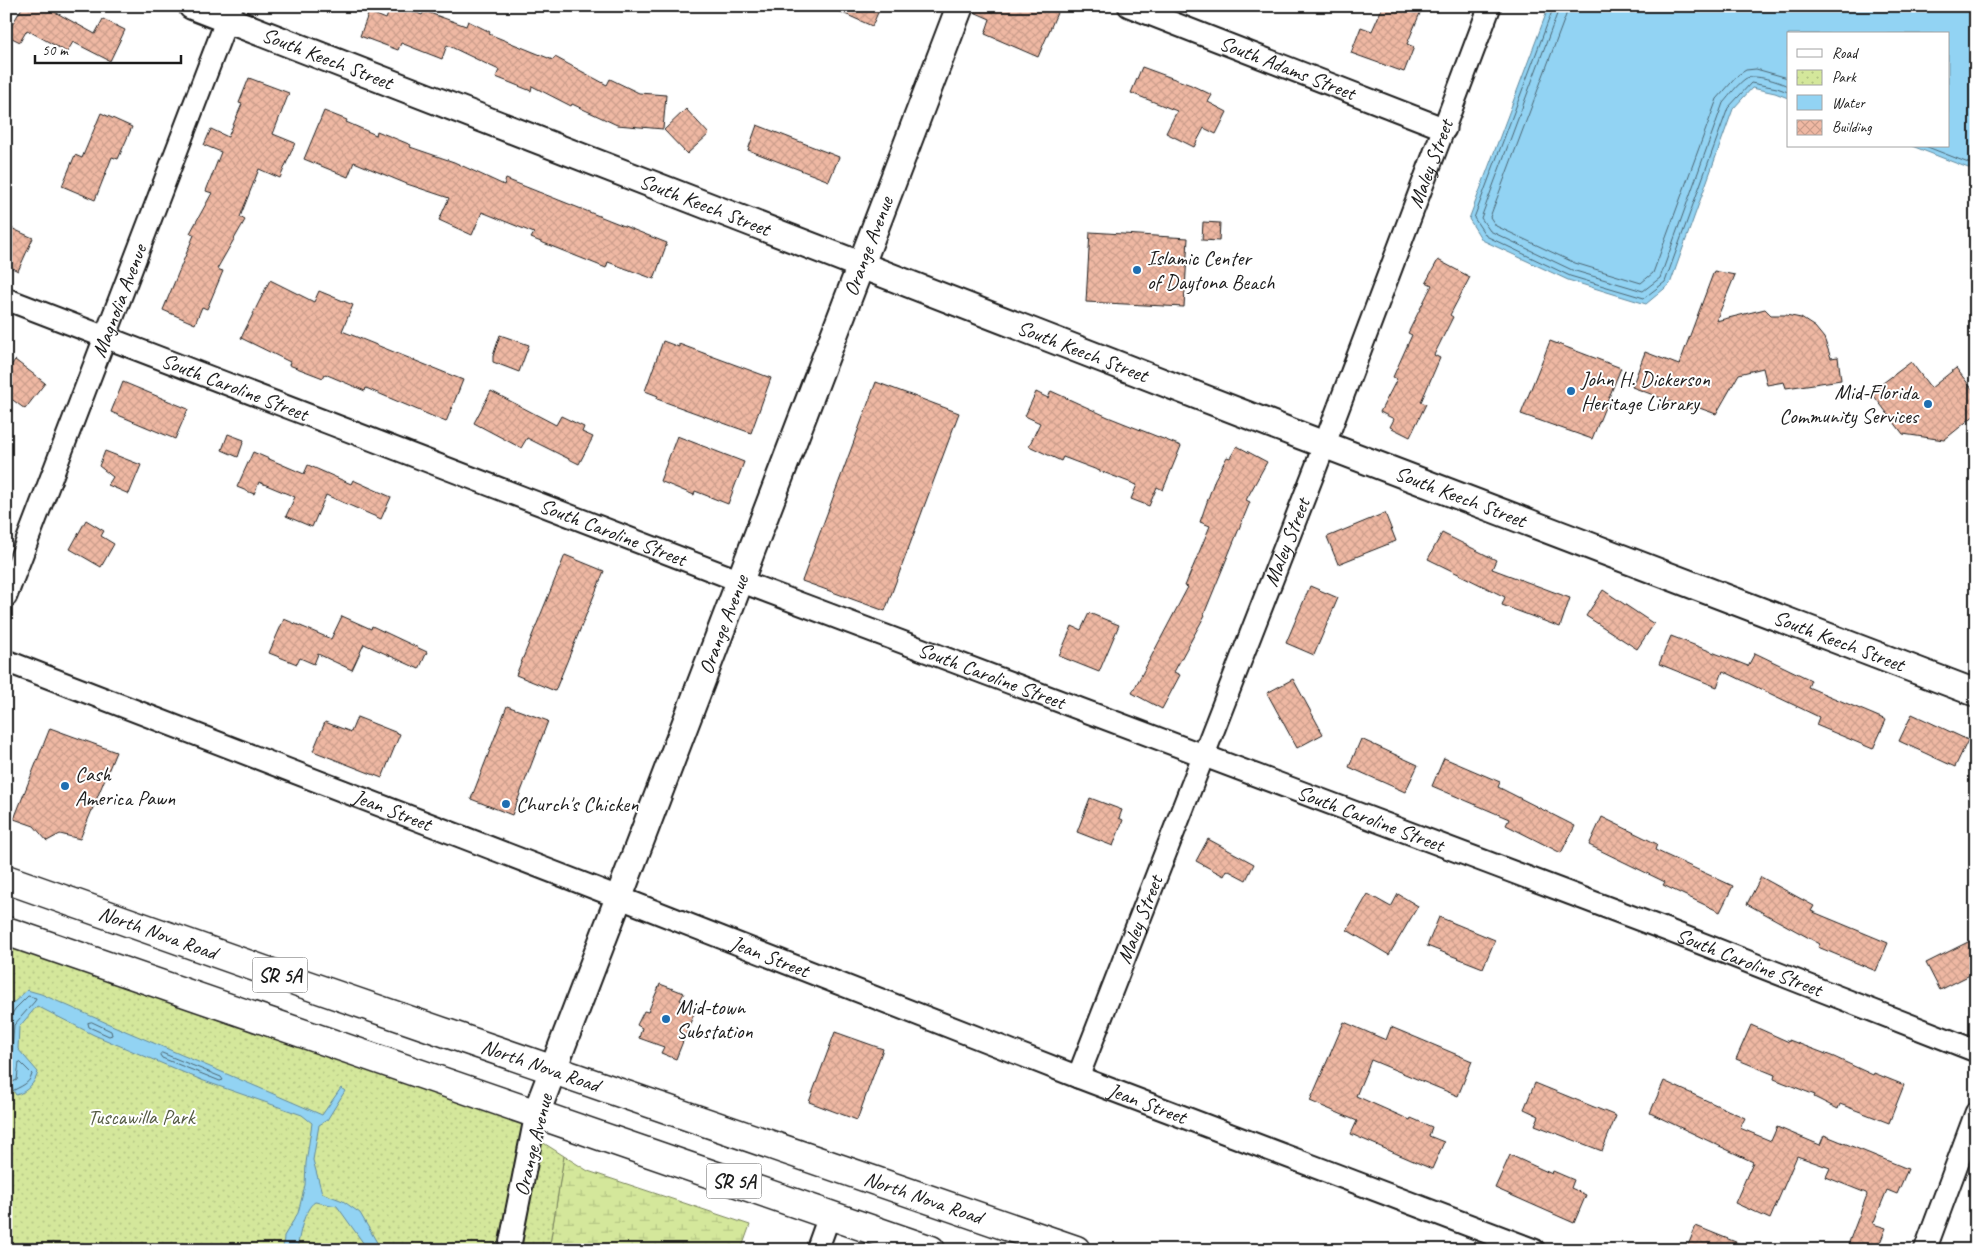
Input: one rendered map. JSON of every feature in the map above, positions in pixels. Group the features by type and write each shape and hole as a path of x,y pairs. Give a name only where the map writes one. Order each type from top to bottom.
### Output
{"main road":[{"name":"North Nova Road","path":"6,879 1076,1250"},
{"name":"SR 5A","path":"6,931 931,1250"}],"street":[{"name":"South Keech Street","path":"192,6 229,13 860,266 1976,693"},
{"name":"Orange Avenue","path":"509,1250 536,1114 960,6"},
{"name":"South Adams Street","path":"1129,6 1445,129"},
{"name":"Maley Street","path":"1078,1077 1325,445 1490,6"},
{"name":"Magnolia Avenue","path":"6,596 229,13"},
{"name":"South Caroline Street","path":"6,299 740,580 1667,930 1976,1051"},
{"name":"Jean Street","path":"6,661 620,897 1078,1077 1534,1250"},
{"path":"1925,1250 1976,1113"},
{"path":"817,1250 830,1214"}],"green space":[{"name":"Tuscawilla Park","path":"6,931 536,1114 509,1250 6,1250"},
{"path":"542,1142 564,1156 549,1250 520,1250"},
{"path":"564,1156 588,1171 750,1225 741,1250 549,1250"}],"water":[{"path":"1549,6 1976,6 1976,171 1917,148 1950,148 1950,32 1787,32 1787,98 1752,88 1733,109 1670,284 1646,304 1568,280 1482,240 1469,219"},
{"path":"27,990 41,994 322,1115 341,1088 345,1091 327,1120 319,1125 313,1160 322,1193 343,1201 360,1213 379,1246 408,1250 371,1250 364,1244 337,1206 315,1202 311,1205 305,1216 297,1250 283,1250 284,1236 298,1213 305,1185 312,1123 302,1115 204,1081 94,1035 37,1006 19,1027 18,1049 38,1072 30,1086 24,1092 16,1095 7,1081 13,1077 11,1062 6,1053 6,1016 10,1006"}],"building":[{"path":"23,6 44,6 95,34 103,19 125,30 110,61 73,42 67,52 27,30 20,42 6,35"},
{"path":"391,6 400,6 422,15 424,11 466,26 468,21 490,32 489,34 553,60 555,57 607,85 610,79 639,93 666,95 663,129 617,125 572,104 571,106 532,86 531,91 496,77 499,70 447,45 442,59 401,43 398,50 360,36 369,12 386,19"},
{"path":"827,6 881,6 872,26"},
{"path":"975,6 1060,6 1038,57 985,34 990,19 974,12"},
{"path":"1383,6 1423,6 1407,44 1414,47 1404,72 1351,53 1361,27 1372,31"},
{"path":"1142,67 1212,95 1208,102 1227,112 1216,134 1204,128 1194,147 1166,133 1177,111 1131,93"},
{"path":"249,78 289,93 273,134 295,143 280,178 259,169 240,217 245,220 217,269 223,271 207,309 202,307 195,324 163,310 194,235 190,233 212,193 206,191 221,152 204,145 211,129 228,137 242,104 239,103"},
{"path":"686,109 709,134 687,154 664,130"},
{"path":"324,111 376,135 377,131 411,145 410,147 454,162 504,185 506,179 667,243 654,279 608,262 606,268 531,238 534,233 482,212 472,235 439,220 449,198 407,184 354,162 348,177 304,159"},
{"path":"101,113 132,127 118,159 112,157 95,200 62,186 75,155 82,158"},
{"path":"757,125 839,157 829,181 748,150"},
{"path":"1203,222 1220,223 1219,241 1202,240"},
{"path":"11,228 33,238 18,271 6,265 6,238"},
{"name":"Islamic Center of Daytona Beach","path":"1090,232 1188,238 1184,307 1086,302"},
{"path":"1438,260 1470,277 1450,315 1453,317 1434,355 1440,358 1421,402 1426,404 1410,437 1390,427 1394,419 1380,412 1397,379 1393,377 1412,335 1408,333 1432,285 1426,282"},
{"path":"1714,271 1735,275 1716,321 1765,309 1771,315 1801,318 1815,327 1824,338 1831,358 1838,357 1841,380 1786,388 1784,382 1767,385 1763,368 1739,374 1716,414 1694,406 1691,409 1632,387 1645,352 1679,365"},
{"path":"270,280 314,302 319,291 353,305 342,331 463,380 446,422 366,388 365,391 325,374 323,378 289,365 290,362 241,338"},
{"path":"500,335 529,345 519,372 493,362 493,356"},
{"path":"663,341 679,347 679,344 771,378 751,433 657,399 658,396 645,391"},
{"name":"John H. Dickerson Heritage Library","path":"1550,341 1621,368 1592,439 1521,414"},
{"path":"15,360 45,383 25,409 6,395 6,372"},
{"name":"Mid-Florida Community Services","path":"1911,362 1931,388 1956,368 1976,394 1976,414 1944,440 1903,434 1871,392"},
{"path":"123,382 188,409 175,439 111,412"},
{"path":"876,382 959,413 885,611 802,581"},
{"path":"491,391 556,425 561,416 584,427 582,432 593,437 579,464 527,438 521,448 474,423"},
{"path":"1051,391 1108,417 1181,446 1163,490 1157,487 1149,506 1131,499 1137,485 1063,457 1061,461 1029,446 1040,423 1025,416 1036,392 1048,398"},
{"path":"228,434 244,440 238,457 222,450"},
{"path":"677,436 744,462 728,504 695,491 694,495 660,481"},
{"path":"1237,446 1267,462 1246,500 1250,502 1205,615 1174,672 1180,675 1162,709 1132,693 1188,587 1185,586 1210,526 1200,522 1215,479 1227,457 1230,458"},
{"path":"105,451 141,465 129,494 108,485 113,477 99,466"},
{"path":"253,452 304,474 308,465 351,484 353,480 391,497 381,519 326,495 312,527 286,516 295,497 259,482 254,494 237,487"},
{"path":"1385,513 1396,541 1338,564 1327,537"},
{"path":"86,520 104,531 101,536 114,544 101,567 70,549"},
{"path":"1442,533 1496,560 1492,569 1570,598 1560,627 1502,605 1505,597 1428,559"},
{"path":"565,555 604,571 555,691 516,675"},
{"path":"1310,586 1338,598 1314,655 1286,643"},
{"path":"1603,590 1654,624 1637,649 1586,616"},
{"path":"1089,613 1119,625 1099,672 1059,656 1072,626 1081,630"},
{"path":"342,616 371,629 372,626 427,652 419,669 364,644 352,670 318,654 314,664 300,658 297,664 269,653 284,619 331,639"},
{"path":"1671,636 1748,666 1755,653 1811,680 1808,687 1886,720 1873,749 1816,725 1819,717 1723,671 1717,687 1659,664"},
{"path":"1293,679 1323,734 1297,748 1267,693"},
{"path":"507,706 548,721 512,815 471,799"},
{"path":"1912,714 1968,740 1955,767 1899,741"},
{"path":"357,717 400,734 382,778 313,751 325,722 351,732"},
{"name":"Cash America Pawn","path":"50,728 116,752 80,839 60,834 47,841 34,826 14,819"},
{"path":"1361,739 1418,765 1405,792 1349,767"},
{"path":"1444,758 1500,782 1498,787 1575,826 1561,853 1506,825 1509,819 1432,786"},
{"path":"1090,798 1122,810 1119,818 1123,820 1113,846 1077,832"},
{"path":"1602,817 1657,844 1655,850 1733,886 1720,912 1663,885 1665,882 1589,845"},
{"path":"1208,839 1254,864 1246,880 1227,870 1224,876 1196,861"},
{"path":"1761,877 1814,906 1811,911 1888,943 1876,971 1818,947 1820,944 1747,904"},
{"path":"1368,894 1391,907 1398,894 1418,906 1389,955 1347,930"},
{"path":"1439,917 1495,940 1483,968 1427,946"},
{"path":"1976,938 1976,972 1940,990 1926,963"},
{"name":"Mid-town Substation","path":"660,984 684,993 680,1000 697,1006 676,1059 661,1053 664,1047 639,1038 642,1028 637,1025 644,1011 648,1012"},
{"path":"1344,1022 1386,1040 1391,1027 1472,1061 1458,1096 1371,1060 1356,1096 1410,1120 1411,1118 1432,1127 1429,1136 1444,1142 1432,1169 1351,1134 1357,1121 1310,1101"},
{"path":"1751,1025 1789,1042 1789,1040 1834,1057 1873,1075 1874,1073 1904,1085 1889,1123 1840,1104 1838,1109 1814,1097 1815,1095 1774,1079 1775,1075 1736,1059"},
{"path":"835,1032 883,1049 857,1120 809,1102"},
{"path":"1664,1081 1745,1118 1740,1128 1771,1141 1777,1127 1820,1145 1824,1135 1908,1169 1897,1194 1887,1190 1873,1224 1886,1228 1877,1250 1846,1250 1867,1195 1866,1193 1826,1177 1830,1168 1797,1156 1770,1219 1735,1203 1753,1162 1650,1113"},
{"path":"1535,1083 1616,1116 1602,1151 1535,1125 1539,1116 1524,1109"},
{"path":"1510,1155 1552,1174 1553,1171 1574,1180 1571,1188 1586,1195 1574,1223 1495,1188"},
{"path":"1696,1226 1753,1249 1753,1250 1686,1250"}],"place":[{"name":"Islamic Center of Daytona Beach","path":"1137,270"},
{"name":"John H. Dickerson Heritage Library","path":"1571,391"},
{"name":"Mid-Florida Community Services","path":"1928,404"},
{"name":"Cash America Pawn","path":"65,786"},
{"name":"Church's Chicken","path":"506,804"},
{"name":"Mid-town Substation","path":"666,1019"}]}
